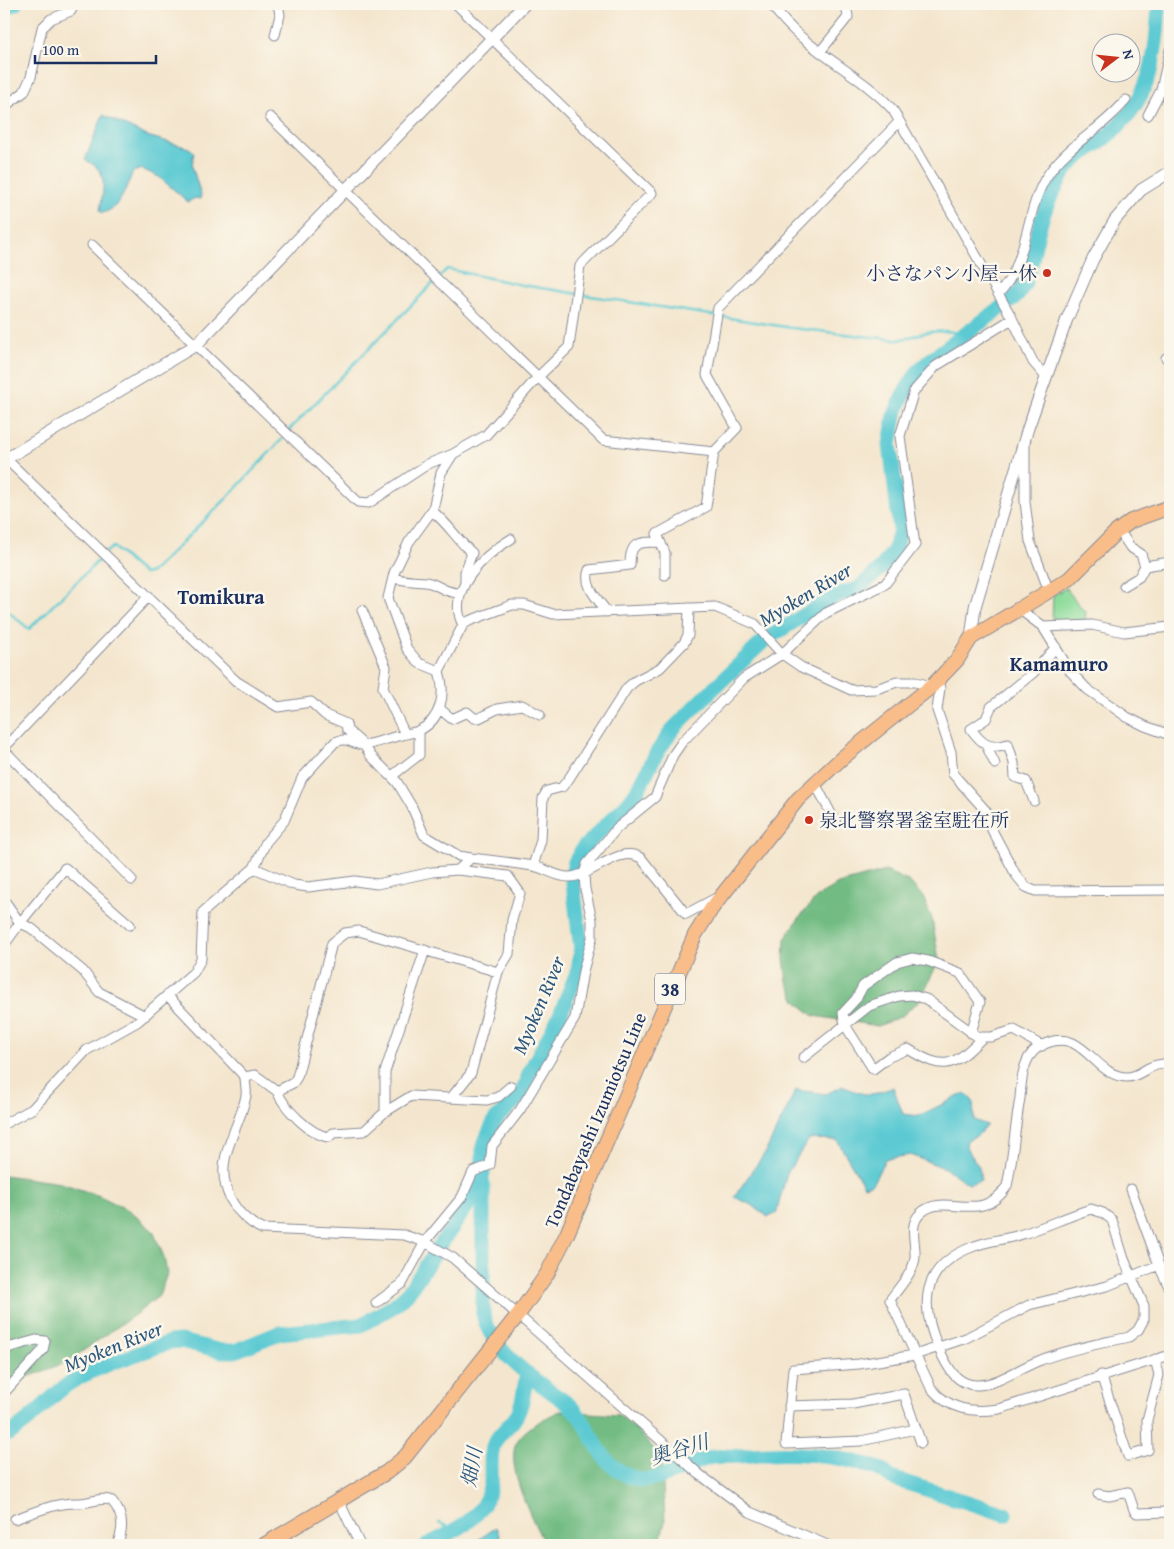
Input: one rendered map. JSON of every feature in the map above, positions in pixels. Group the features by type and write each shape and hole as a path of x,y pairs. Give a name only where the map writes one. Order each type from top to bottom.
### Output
{"main road":[{"name":"Tondabayashi Izumiotsu Line","path":"264,1545 387,1472 405,1457 518,1315 547,1274 567,1234 695,935 721,896 798,799 842,758 935,682 957,660 971,638 1078,571 1119,530 1131,521 1170,507"}],"street":[{"path":"275,35 280,15 278,4"},
{"path":"92,245 358,502 369,503 428,464 453,454 486,435 538,377 569,347 580,266 652,193 456,4"},
{"path":"525,4 196,345 4,458 236,681 278,707 311,702 325,716 346,724 347,730 364,745 371,756 392,776 406,794 424,835 459,856 505,860 523,866 533,866 568,878 584,874 626,853 634,853 641,858 686,914 721,896"},
{"path":"771,4 783,21 820,52 882,98 893,110 1012,319 1033,362 1045,376"},
{"path":"820,52 848,17 846,4"},
{"path":"4,108 24,92 31,77 42,28 51,19 73,7"},
{"path":"1148,115 1161,90 1170,50"},
{"path":"998,294 1010,283 1015,272 1034,202 1047,176 1062,155 1080,139 1104,123 1126,100"},
{"path":"270,117 344,191 603,440 714,452"},
{"path":"665,575 665,554 658,542 657,534 695,515 706,507 714,452 737,428 707,375 718,308 899,122"},
{"path":"971,638 975,607 1024,440 1045,376 1093,259 1115,220 1141,190 1170,172"},
{"path":"376,1303 402,1284 425,1242 462,1197 473,1172 490,1165 492,1146 520,1110 575,1018 583,971 592,938 592,920 585,890 584,874 593,854 616,828 654,797 673,755 682,742 744,678 781,654 826,613 885,584 915,545 900,436 914,391 936,366 1012,319"},
{"path":"1024,440 1027,455 1025,502 1030,541 1050,590"},
{"path":"439,671 419,663 407,649 388,598 393,578 409,542 432,511 441,473 453,454"},
{"path":"432,511 445,520 459,542 472,553 465,572 465,584"},
{"path":"1119,530 1130,547 1141,554 1145,566 1139,577 1124,586"},
{"path":"464,625 458,615 459,592 495,549 512,540"},
{"path":"607,612 589,587 586,576 588,570 630,565 630,551 634,546 644,542 658,542"},
{"path":"1145,566 1170,562"},
{"path":"393,578 412,583 426,582 449,593 459,592"},
{"path":"132,880 4,749 149,596"},
{"path":"4,1124 32,1109 87,1050 145,1016 194,972 201,959 203,912 224,896 254,868 266,842 284,821 302,778 335,742 342,739 364,745 419,730 440,709 443,684 439,671 464,625 512,605 524,606 553,614 715,607 755,624 781,654 801,667 851,690 876,689 897,682 935,682 940,688 937,710 951,752 953,774 986,812 992,830 1004,853 1016,874 1026,886 1034,891 1170,890"},
{"path":"533,866 541,840 544,798 547,791 562,787 568,780 628,688 635,681 660,668 684,643 688,635 689,608"},
{"path":"1019,609 1043,627 1070,671 1087,689 1127,717 1145,726 1170,734"},
{"path":"362,610 386,667 383,688 405,734"},
{"path":"1043,627 1092,625 1124,632 1170,626"},
{"path":"1034,801 1026,781 1015,777 1014,762 1008,744 991,747 986,745 980,742 972,729 986,719 991,707 1033,672 1056,647"},
{"path":"440,709 452,719 467,712 474,718 479,718 496,709 522,705 540,716"},
{"path":"392,776 419,755 419,730"},
{"path":"986,745 995,764"},
{"path":"815,783 836,823"},
{"path":"458,870 471,858"},
{"path":"4,945 65,868 130,925"},
{"path":"254,868 294,884 308,887 355,881 377,884 432,872 458,870 508,876 520,893 512,920 509,954 498,972 470,1073 451,1098"},
{"path":"4,900 20,923 31,928 83,971 98,992 145,1016"},
{"path":"277,1091 293,1083 297,1077 332,943 345,933 359,931 498,972"},
{"path":"385,1112 385,1072 425,950"},
{"path":"970,1033 980,1002 960,973 912,958 897,962 863,986 856,999 843,1013 844,1025 873,1068 890,1057 908,1049 931,1063 954,1062 962,1058 983,1037"},
{"path":"167,995 245,1077 246,1095 228,1144 222,1173 226,1190 232,1202 248,1221 262,1229 404,1235 425,1242 453,1258 699,1474 750,1512 827,1545"},
{"path":"803,1058 869,1006 884,999 912,995 926,999 942,1009 970,1033 991,1037 1014,1030 1042,1046"},
{"path":"1170,1063 1152,1066 1140,1074 1129,1077 1117,1076 1072,1043 1060,1040 1048,1042 1029,1057 1025,1066 1007,1186 1001,1196 990,1204 932,1207 923,1211 915,1218 913,1229 915,1258 903,1282 890,1300 931,1388 941,1399 960,1409 980,1412 999,1409 1101,1375 1170,1355"},
{"path":"245,1077 255,1075 277,1091 282,1104 318,1136 329,1137 332,1133 359,1133 385,1112 411,1096 487,1100 498,1097 511,1086"},
{"path":"1131,1189 1159,1265 1170,1289"},
{"path":"1091,1210 1103,1213 1112,1220 1131,1276 1144,1306 1144,1319 1138,1330 1129,1337 1041,1360 979,1385 966,1384 957,1378 948,1368 939,1348 930,1329 926,1312 927,1292 935,1276 945,1263 972,1247 1034,1230 1091,1210"},
{"path":"915,1429 861,1441 786,1444 793,1369 859,1364 915,1355 966,1338 1029,1305 1098,1288 1159,1265"},
{"path":"4,1349 36,1340 45,1341 43,1350 4,1393"},
{"path":"1101,1375 1128,1456 1148,1450 1147,1420 1160,1375 1155,1359"},
{"path":"790,1406 854,1404 904,1394 921,1443"},
{"path":"1098,1494 1109,1496 1128,1492 1134,1510 1141,1514 1170,1512"},
{"path":"15,1519 73,1501 79,1504 106,1499 112,1501 122,1516 122,1535 117,1545"},
{"path":"339,1501 360,1545"}],"green space":[{"path":"1066,588 1083,610 1086,611 1085,621 1052,622 1053,595"},
{"path":"886,871 910,882 923,897 932,919 939,960 920,1000 902,1016 878,1026 814,1016 796,1001 787,981 784,959 785,939 799,918 817,897 838,884"},
{"path":"4,1175 61,1183 100,1196 130,1211 153,1231 164,1257 167,1274 159,1296 136,1314 67,1362 15,1382 4,1380"},
{"path":"560,1411 619,1415 639,1432 657,1452 662,1468 665,1522 659,1545 545,1545 518,1483 514,1457 515,1446 527,1430"}],"water":[{"path":"103,115 147,136 189,148 194,152 192,166 201,195 200,199 195,198 188,202 159,177 142,169 133,172 125,191 114,207 102,213 100,211 103,188 102,175 93,164 85,160"},
{"path":"843,1086 868,1094 893,1087 903,1114 919,1116 965,1093 973,1101 974,1120 987,1125 978,1135 967,1140 966,1147 979,1167 981,1180 969,1184 947,1169 911,1155 885,1159 873,1183 864,1186 837,1140 809,1139 787,1173 776,1214 768,1217 752,1205 734,1197 765,1153 796,1090 826,1094"},
{"path":"496,1527 503,1545 471,1545"}],"waterway":[{"path":"4,8 15,4"},
{"name":"Myoken River","path":"4,1436 21,1426 59,1391 77,1378 170,1342 181,1341 221,1351 235,1351 279,1333 361,1325 392,1307 407,1294 475,1194 483,1174 483,1146 495,1120 521,1095 531,1069 559,1017 578,970 581,950 572,875 575,862 583,848 629,802 639,788 656,754 673,729 716,686 765,640 836,595 858,589 882,567 895,549 900,530 890,444 895,415 903,395 919,370 1017,296 1022,289 1029,273 1043,217 1063,174 1078,157 1120,125 1132,110 1141,94 1153,61 1159,4"},
{"path":"288,431 447,269 522,285 792,328 899,340 927,332 945,331 966,334"},
{"path":"106,552 113,547 144,574 152,572 226,499 285,436"},
{"path":"4,608 29,629 103,556"},
{"name":"奥谷川","path":"483,1183 483,1314 488,1328 495,1341 516,1364 575,1411 601,1452 619,1471 633,1478 651,1480 712,1457 769,1454 814,1455 844,1459 872,1466 891,1478 1005,1514"},
{"name":"畑川","path":"427,1545 468,1522 483,1505 491,1482 492,1449 498,1437 513,1421 519,1411 527,1373"},
{"path":"439,1523 458,1531"}],"place":[{"name":"小さなパン小屋一休","path":"1047,273"},
{"name":"泉北警察署釜室駐在所","path":"809,820"}],"district":[{"name":"Tomikura","path":"221,596"},
{"name":"Kamamuro","path":"1059,663"}]}
